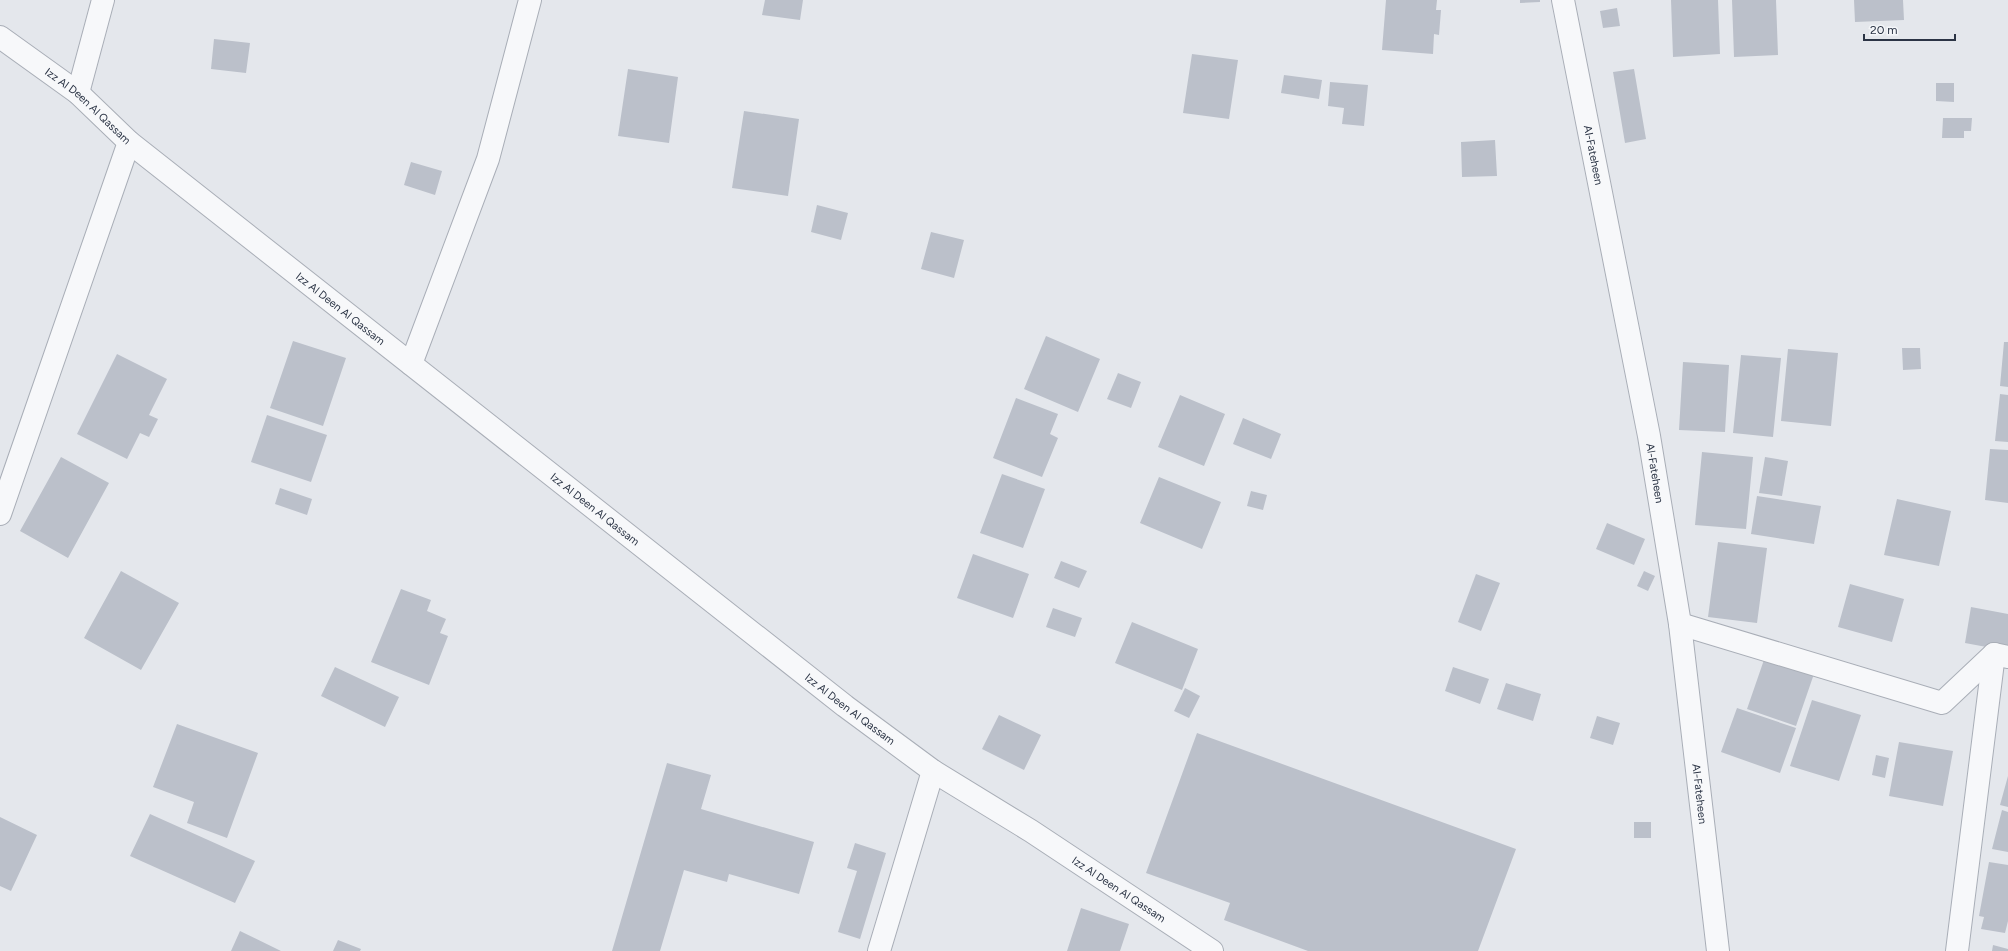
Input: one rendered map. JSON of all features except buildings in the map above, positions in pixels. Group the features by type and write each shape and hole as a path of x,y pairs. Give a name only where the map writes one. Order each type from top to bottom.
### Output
{"street":[{"path":"78,93 102,0"},
{"path":"411,364 488,160 530,0"},
{"name":"Al-Fateheen","path":"1563,0 1649,436 1680,624 1718,951"},
{"name":"Izz Al Deen Al Qassam","path":"0,37 78,93 129,142 845,706 933,771 1031,831 1212,951"},
{"path":"0,514 129,142"},
{"path":"1680,624 1942,703 2001,656"},
{"path":"1957,951 2001,656"},
{"path":"879,951 933,771"}]}
